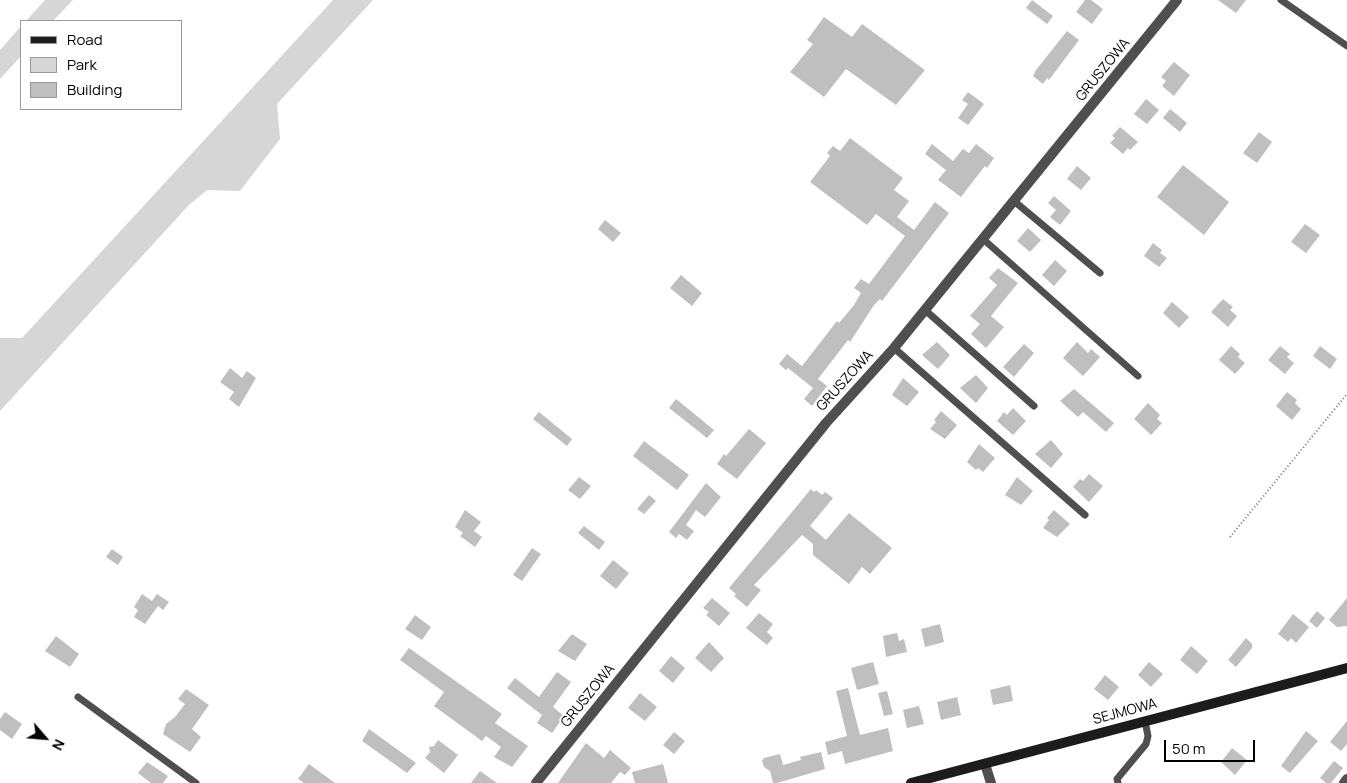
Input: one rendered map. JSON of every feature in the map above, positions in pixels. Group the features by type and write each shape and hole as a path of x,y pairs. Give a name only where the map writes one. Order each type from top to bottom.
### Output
{"main road":[{"name":"SEJMOWA","path":"911,783 1347,668"}],"street":[{"name":"GRUSZOWA","path":"536,783 826,423 894,348 1177,0"},
{"path":"985,764 991,783"},
{"path":"1344,783 1347,779"}],"lane":[{"path":"1281,0 1347,46"},
{"path":"1014,201 1100,273"},
{"path":"983,239 1138,376"},
{"path":"925,310 1034,406"},
{"path":"894,348 1085,515"},
{"path":"78,697 196,783"},
{"path":"1118,783 1117,779 1146,744 1148,736 1145,721"}],"path":[{"path":"1230,537 1347,394"}],"green space":[{"path":"45,0 73,0 54,20 27,20"},
{"path":"333,0 373,0 277,104 280,139 240,191 207,190 188,206 0,411 0,338 22,338"},
{"path":"20,27 20,57 0,79 0,50"}],"building":[{"path":"1032,0 1053,16 1047,24 1026,8"},
{"path":"1085,0 1091,0 1103,9 1092,24 1076,12"},
{"path":"1218,0 1246,0 1236,13"},
{"path":"824,17 852,37 862,24 925,70 896,105 846,69 824,97 790,72 813,44 807,40"},
{"path":"1067,31 1079,40 1049,80 1047,78 1043,84 1033,76"},
{"path":"1174,62 1190,75 1174,96 1162,86 1166,81 1161,77"},
{"path":"968,92 984,104 968,125 958,118 968,104 962,100"},
{"path":"1146,99 1159,110 1147,124 1134,114"},
{"path":"1170,109 1187,123 1180,132 1163,118"},
{"path":"1120,127 1138,142 1130,150 1128,148 1123,154 1110,143 1115,138 1112,136"},
{"path":"1259,132 1272,142 1257,163 1243,153"},
{"path":"850,138 903,178 894,190 909,201 897,217 914,230 935,202 949,213 882,301 880,299 874,305 850,342 848,340 818,379 827,386 812,406 804,399 813,388 788,368 786,370 779,364 787,354 802,366 837,321 839,323 854,305 861,293 854,288 861,279 869,284 905,236 876,214 867,225 810,182 830,156 827,153 833,146 840,151"},
{"path":"932,144 953,161 963,149 969,153 976,144 994,158 987,168 985,166 961,197 938,180 946,170 925,154"},
{"path":"1183,165 1229,202 1204,235 1157,197"},
{"path":"1077,166 1091,178 1081,190 1067,179"},
{"path":"1054,196 1071,211 1060,225 1050,217 1056,210 1048,203"},
{"path":"605,220 621,233 613,242 598,229"},
{"path":"1305,224 1320,235 1306,253 1291,242"},
{"path":"1028,228 1041,240 1030,252 1017,241"},
{"path":"1153,243 1162,250 1160,253 1167,258 1159,267 1144,256"},
{"path":"1055,260 1067,271 1054,286 1042,275"},
{"path":"998,268 1018,283 991,316 1004,327 986,348 971,334 980,324 970,316 997,285 989,278"},
{"path":"681,275 702,293 692,306 670,288"},
{"path":"1223,299 1233,307 1230,310 1237,316 1228,327 1211,312"},
{"path":"1172,302 1189,317 1179,328 1163,313"},
{"path":"937,342 950,355 938,369 922,355"},
{"path":"1077,342 1088,353 1091,349 1100,357 1083,376 1063,358"},
{"path":"1024,344 1034,353 1014,377 1003,367"},
{"path":"1231,346 1240,354 1238,357 1245,363 1235,374 1219,360"},
{"path":"1280,346 1290,354 1287,357 1294,363 1285,374 1268,360"},
{"path":"1320,346 1337,359 1330,369 1313,356"},
{"path":"230,368 242,378 247,371 256,378 239,407 229,399 234,392 220,382"},
{"path":"976,375 988,388 976,403 960,388"},
{"path":"903,378 919,392 907,406 892,395"},
{"path":"1074,389 1114,423 1106,432 1083,412 1078,417 1060,401"},
{"path":"1287,392 1297,400 1295,403 1301,409 1292,420 1276,406"},
{"path":"676,399 714,430 707,438 669,408"},
{"path":"1148,403 1160,415 1157,419 1162,423 1151,435 1134,419"},
{"path":"1013,408 1026,421 1013,435 997,421 1004,412 1007,415"},
{"path":"941,411 957,425 945,439 930,429"},
{"path":"539,412 572,439 567,446 533,419"},
{"path":"749,429 766,443 737,479 717,464 724,454 726,456"},
{"path":"1051,440 1063,454 1051,468 1035,454"},
{"path":"644,441 689,475 677,490 633,456"},
{"path":"979,444 995,458 983,472 978,468 976,470 967,462"},
{"path":"1089,474 1103,486 1089,502 1073,487 1080,479 1083,481"},
{"path":"579,477 591,486 580,499 568,490"},
{"path":"1017,477 1033,491 1021,505 1005,495"},
{"path":"706,483 721,497 705,517 696,510 686,525 694,531 687,540 679,534 676,538 669,532"},
{"path":"811,489 814,492 816,490 822,495 825,492 833,498 810,526 826,540 849,513 892,548 870,574 862,567 849,584 813,555 813,544 802,535 754,585 761,590 747,607 734,596 736,594 729,588"},
{"path":"649,495 656,501 644,514 637,509"},
{"path":"465,510 481,522 474,531 482,537 475,547 460,536 463,533 455,527"},
{"path":"1054,510 1070,524 1057,537 1043,528 1049,520 1047,518"},
{"path":"584,526 605,542 599,550 578,533"},
{"path":"532,548 541,554 522,581 513,575"},
{"path":"112,549 123,557 118,565 106,557"},
{"path":"613,560 629,573 616,589 600,576"},
{"path":"142,594 152,601 157,594 169,602 163,610 158,606 145,624 134,617 138,610 134,607"},
{"path":"712,598 730,613 719,626 706,615 709,612 703,608"},
{"path":"1347,598 1347,626 1337,627 1329,620"},
{"path":"1317,611 1325,618 1317,628 1309,621"},
{"path":"759,613 773,624 767,632 773,638 767,645 746,628"},
{"path":"1293,614 1309,627 1296,643 1291,638 1288,642 1278,634"},
{"path":"415,615 431,627 422,640 405,629"},
{"path":"940,624 944,642 925,647 921,629"},
{"path":"897,633 899,641 904,639 907,652 886,657 883,636"},
{"path":"572,634 587,644 575,661 558,651"},
{"path":"56,636 79,654 70,667 45,651"},
{"path":"1246,638 1252,644 1252,648 1236,667 1228,660"},
{"path":"709,642 724,658 711,672 695,658"},
{"path":"1191,646 1208,661 1197,674 1180,660"},
{"path":"409,648 502,714 495,723 528,746 512,767 494,757 501,747 486,736 482,741 434,706 444,692 400,660"},
{"path":"671,656 685,668 673,683 659,671"},
{"path":"873,662 879,684 857,690 851,668"},
{"path":"1149,662 1163,674 1151,687 1138,675"},
{"path":"557,672 571,682 553,707 564,716 552,733 537,723 542,715 507,688 515,678 539,697"},
{"path":"1105,675 1119,687 1108,700 1094,689"},
{"path":"1010,685 1013,701 993,705 990,690"},
{"path":"848,688 860,735 888,728 893,751 845,764 842,751 828,755 825,742 847,736 836,691"},
{"path":"186,689 209,705 192,729 201,737 190,752 163,734 166,724 175,717 185,704 178,699"},
{"path":"887,691 893,714 884,716 878,693"},
{"path":"640,693 657,707 645,721 628,708"},
{"path":"957,697 961,715 941,720 937,702"},
{"path":"919,706 924,724 907,728 903,710"},
{"path":"5,712 22,724 12,739 0,730 0,719"},
{"path":"1347,721 1347,744 1341,751 1330,742"},
{"path":"369,729 416,763 407,773 362,741"},
{"path":"1306,731 1318,741 1290,773 1281,766"},
{"path":"674,732 685,741 674,754 663,745"},
{"path":"438,740 458,755 444,773 425,758 430,752 429,747 434,746"},
{"path":"586,743 604,758 610,750 631,768 625,775 620,772 611,783 558,783"},
{"path":"1232,748 1247,760 1235,775 1221,762"},
{"path":"821,752 825,769 777,783 773,783 770,771 764,767 762,761 764,758 780,754 783,765 801,760 800,757"},
{"path":"1334,761 1343,768 1331,783 1326,783 1320,778"},
{"path":"147,762 168,776 163,783 151,783 138,773"},
{"path":"309,764 335,783 304,783 298,779"},
{"path":"663,764 668,783 635,783 632,772"},
{"path":"480,771 497,783 471,783"}]}
